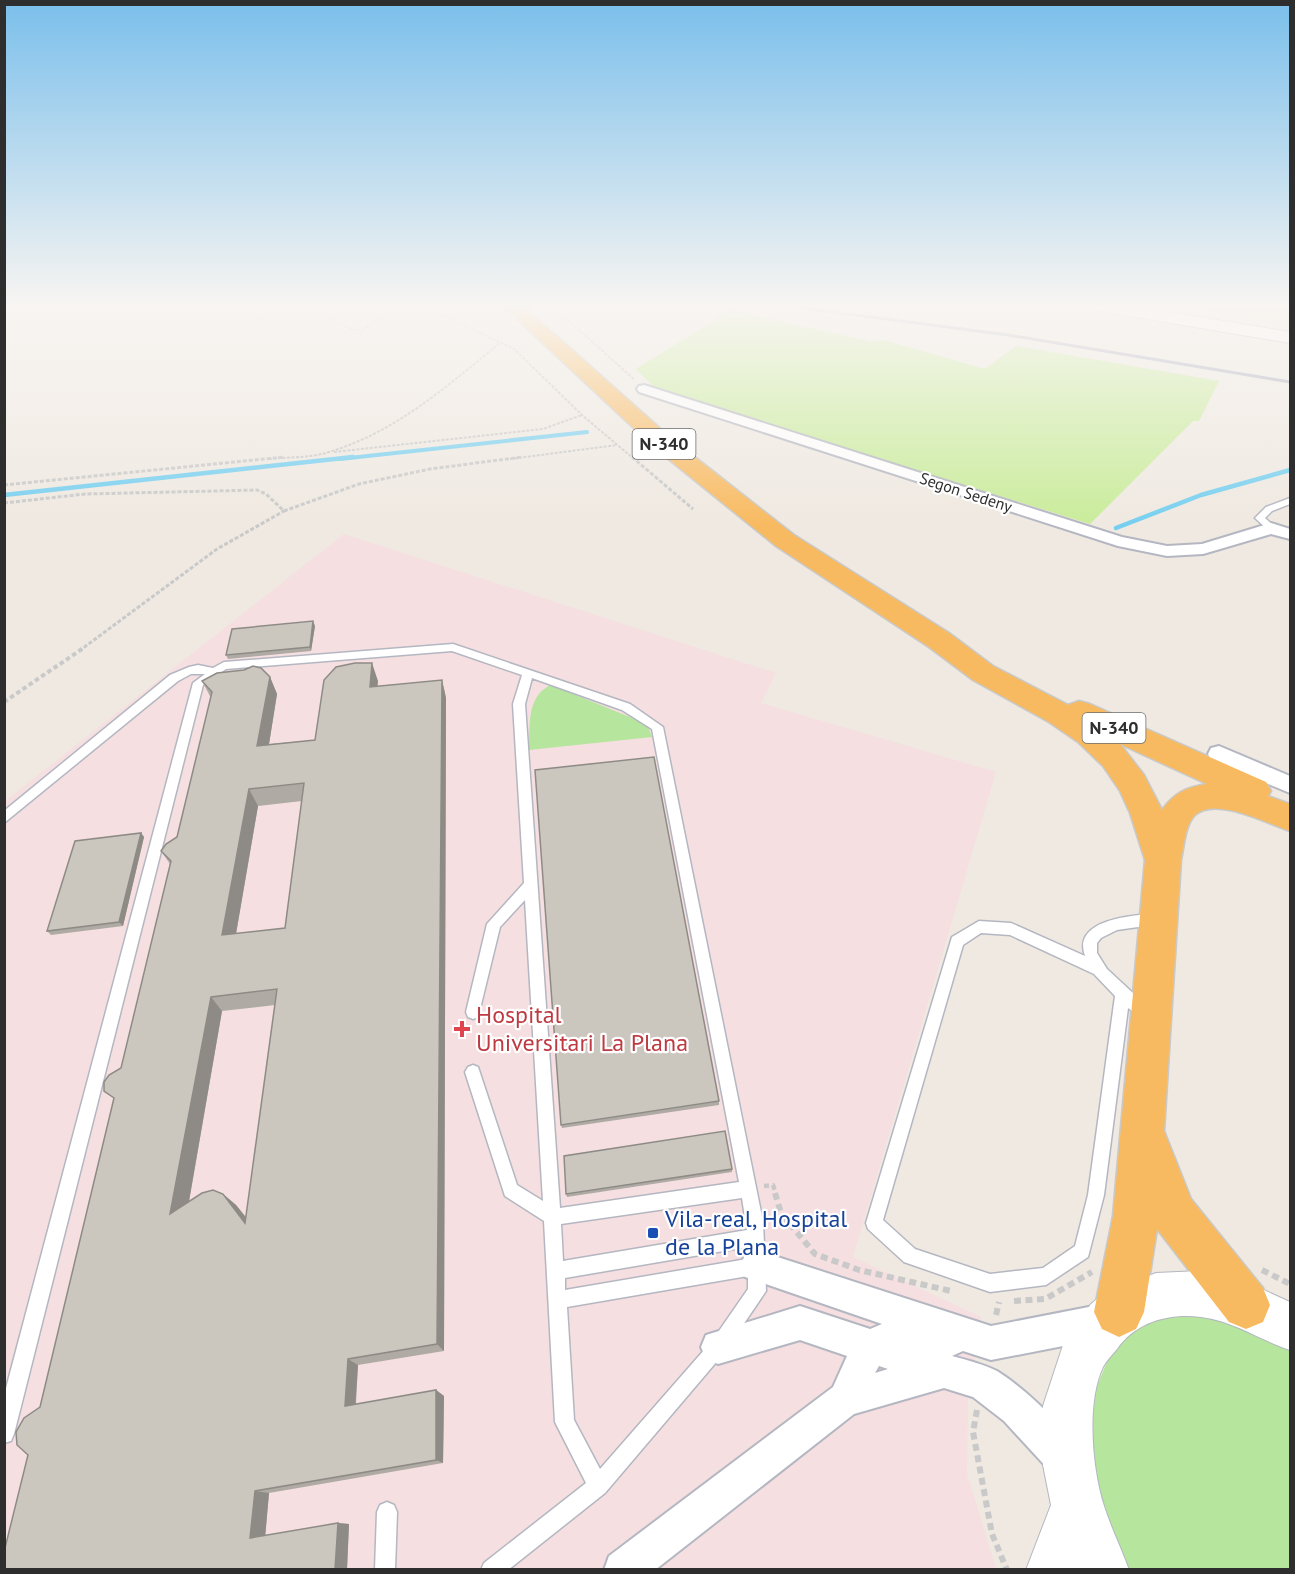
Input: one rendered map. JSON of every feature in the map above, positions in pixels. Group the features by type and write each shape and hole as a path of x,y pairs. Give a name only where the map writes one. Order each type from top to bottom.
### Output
{"highway":[{"name":"N-340","path":"590,378 638,423 709,483 827,569 941,642 1085,715 1290,805"},
{"path":"941,642 983,673 1080,726 1101,744 1121,764 1138,790 1152,820 1163,860"},
{"path":"1114,1316 1136,1216 1163,860 1174,818 1189,802 1201,797 1234,798 1290,818"},
{"path":"1141,1127 1174,1214 1278,1320"}],"main road":[{"path":"1102,1569 1073,1485 1068,1406 1082,1356 1114,1316 1156,1296 1200,1294 1278,1320"},
{"path":"1053,1569 1073,1485"}],"street":[{"name":"Segon Sedeny","path":"644,389 1118,541 1167,551 1203,549 1271,528"},
{"path":"1271,528 1290,534"},
{"path":"1219,754 1290,785"},
{"path":"756,1251 991,1343"},
{"path":"845,1399 870,1346 898,1334 991,1343 1114,1316"},
{"path":"718,1347 800,1323 983,1383 1017,1408 1073,1485"},
{"path":"623,1569 845,1399 945,1371"}],"lane":[{"path":"1271,528 1260,519 1269,509 1290,501"},
{"path":"4,1434 198,683 224,666 453,647 626,707 657,727 755,1222 757,1291 718,1347 598,1486 491,1569"},
{"path":"4,818 174,678 194,668 214,673"},
{"path":"528,673 519,704 565,1422 598,1486"},
{"path":"473,1012 494,924 531,884"},
{"path":"1098,969 1091,956 1091,943 1101,929 1124,921 1158,920"},
{"path":"1123,992 1096,1196 1082,1251 1046,1276 990,1283 910,1256 874,1223 957,941 979,927 1011,929 1098,969 1123,992 1150,1019"},
{"path":"473,1072 511,1190 552,1217 748,1189"},
{"path":"555,1271 756,1251"},
{"path":"557,1300 756,1251"},
{"path":"385,1569 387,1512"}],"path":[{"path":"327,453 367,438 419,409 456,378"},
{"path":"544,378 582,416 693,509"},
{"path":"632,378 644,389"},
{"path":"4,485 543,429 582,416"},
{"path":"4,702 102,636 217,549 284,511 359,484 430,469 617,444"},
{"path":"4,502 85,494 257,490 266,494 284,511"},
{"path":"748,1189 773,1185 781,1213 815,1254 859,1270 964,1294"},
{"path":"987,1299 999,1302 991,1343"},
{"path":"983,1383 973,1432 992,1534 1007,1569"}],"shaded area":[{"name":"Hospital Universitari La Plana","path":"344,534 776,673 761,703 996,772 853,1257 981,1317 968,1395 967,1473 996,1569 5,1570 5,801"}],"green space":[{"path":"645,378 1204,378 1219,381 1199,421 1193,421 1090,524 657,390"},
{"path":"551,685 647,724 652,737 529,750 533,704 543,690"},
{"path":"1198,1313 1290,1347 1290,1569 1126,1569 1093,1493 1090,1403 1111,1352 1141,1324 1160,1318"}],"building":[{"path":"313,621 310,647 226,655 232,629"},
{"path":"355,663 372,663 370,687 442,680 437,1344 348,1359 345,1406 436,1390 436,1460 255,1491 250,1538 338,1523 335,1569 4,1569 4,1552 28,1455 17,1445 16,1432 24,1418 40,1407 114,1098 104,1091 104,1082 109,1075 121,1068 171,861 161,851 166,844 177,837 212,692 202,681 217,673 244,670 253,666 261,668 270,677 257,746 315,740 324,680 336,667","holes":["304,783 285,928 222,935 249,789","277,989 245,1223 223,1194 213,1190 202,1193 170,1214 211,997"]},
{"path":"654,757 719,1101 561,1125 535,770"},
{"path":"141,833 119,922 47,931 75,841"},
{"path":"725,1131 732,1169 566,1194 564,1156"}],"waterway":[{"path":"340,459 587,432"},
{"path":"4,495 353,457"},
{"path":"1116,528 1201,495 1290,470"}],"railway":[{"path":"1269,378 1290,382"}],"place":[{"name":"Hospital Universitari La Plana","path":"462,1029"},
{"name":"Vila-real, Hospital de la Plana","path":"653,1233"}]}
